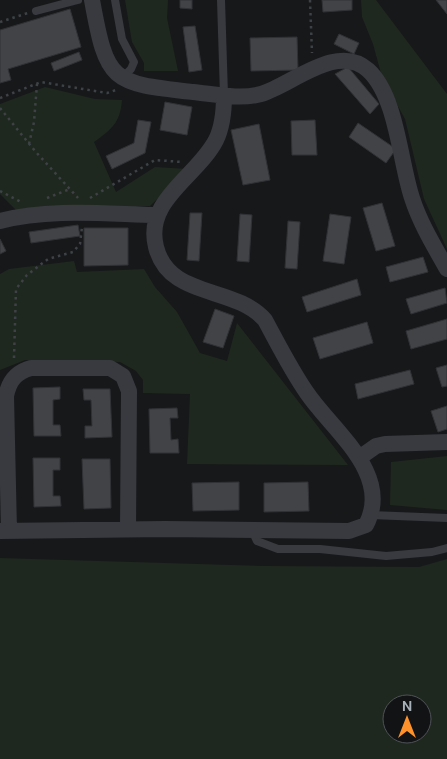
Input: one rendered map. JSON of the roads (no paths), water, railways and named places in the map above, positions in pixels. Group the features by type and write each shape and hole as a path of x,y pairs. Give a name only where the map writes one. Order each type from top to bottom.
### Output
{"street":[{"path":"92,0 104,54 114,71 125,80 142,86 224,95 259,95 337,60 349,60 369,71 378,84 396,128 407,179 417,212 447,269"},
{"path":"128,529 129,391 123,376 110,368 31,368 24,370 13,378 8,386 6,396 5,531 128,529 348,532 366,525 371,515 372,492 365,467 360,458 318,409 257,312 238,300 192,286 170,272 161,260 156,248 154,224 156,215 217,139 222,120 224,95"},
{"path":"0,221 37,216 84,214 156,215"},
{"path":"360,458 376,446 385,444 447,442"}],"lane":[{"path":"36,11 56,3 78,0"},
{"path":"115,0 122,39 134,62 125,80"},
{"path":"220,0 224,95"},
{"path":"371,515 447,518"},
{"path":"252,530 253,537 257,541 278,548 320,549 386,556 432,552 447,548"}]}
